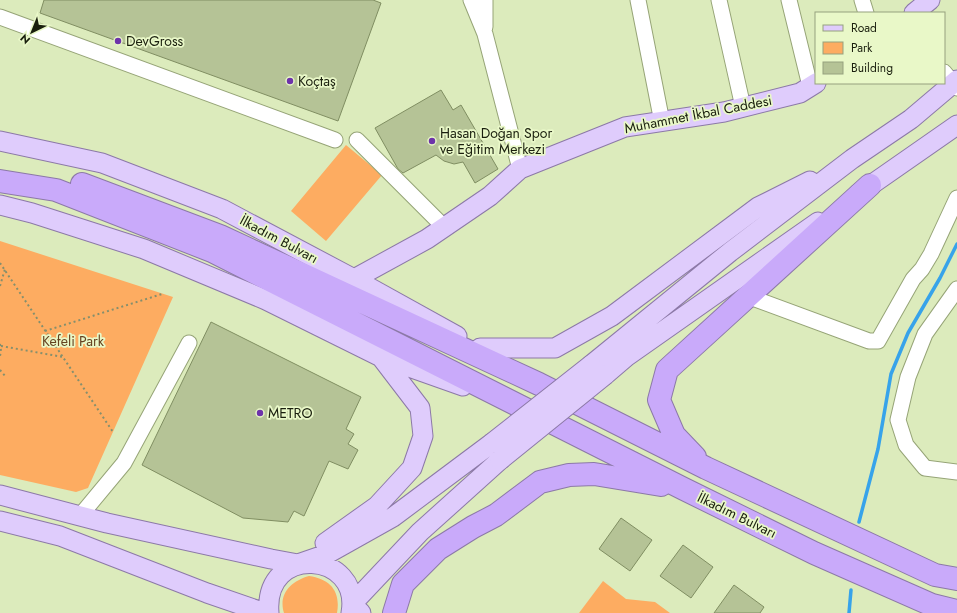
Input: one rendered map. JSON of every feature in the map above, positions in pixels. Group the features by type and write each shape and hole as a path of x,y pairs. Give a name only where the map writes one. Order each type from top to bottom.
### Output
{"highway":[{"name":"İlkadım Bulvarı","path":"0,168 70,179 540,384 706,468 935,575 957,579"},
{"name":"İlkadım Bulvarı","path":"0,181 56,190 216,243 521,407 684,489 821,556 932,605 957,610"},
{"path":"706,468 674,435 659,400 667,370 870,185"},
{"path":"394,613 403,584 438,549 473,527 496,515 540,482 569,475 594,474 684,489"}],"main road":[{"path":"915,12 930,0"},
{"path":"298,564 327,554 393,517 496,452 598,370 730,252 852,160 911,119 953,78"},
{"name":"Muhammet İkbal Caddesi","path":"354,279 427,239 490,196 520,169 625,127 724,112 800,92 813,84"},
{"path":"598,370 626,357 957,125"},
{"name":"İlkadım Bulvarı","path":"0,141 102,163 222,209 480,348 540,384"},
{"path":"480,348 555,348 612,316 758,207 852,160"},
{"name":"İlkadım Bulvarı","path":"0,206 32,213 144,249 266,300 381,357 521,407"},
{"path":"269,613 268,602 271,589 277,578 377,506 412,468 423,436 420,408 381,357"},
{"path":"355,610 420,532 496,452"},
{"path":"0,495 80,516 256,556 298,564 311,562 324,565 335,571 344,580 350,592 355,610"},
{"path":"0,522 60,536 207,593 265,613"},
{"path":"207,593 216,613"}],"street":[{"path":"471,0 485,34 520,169"},
{"path":"485,0 485,34"},
{"path":"638,0 662,122"},
{"path":"719,0 743,107"},
{"path":"790,0 813,84"},
{"path":"862,0 866,12"},
{"path":"0,17 335,140"},
{"path":"357,140 444,227"},
{"path":"747,296 869,341 878,341 913,279 922,269 931,254 957,198"},
{"path":"957,289 925,334 908,377 898,420 906,445 925,468 957,472"},
{"path":"80,516 124,463 188,343"}],"path":[{"path":"0,263 113,432"},
{"path":"0,286 4,269"},
{"path":"45,331 162,294"},
{"path":"0,356 0,345 63,358"},
{"path":"0,370 6,377"}],"green space":[{"path":"346,145 382,175 326,241 291,211"},
{"name":"Kefeli Park","path":"0,241 173,297 88,488 76,492 0,475"},
{"path":"309,576 323,580 332,587 337,598 337,613 284,613 283,600 288,589 297,581"},
{"path":"603,581 626,599 655,602 670,613 579,613"}],"building":[{"name":"Koçtaş","path":"44,0 373,0 381,3 338,121 40,13"},
{"name":"Hasan Doğan Spor ve Eğitim Merkezi","path":"441,90 453,110 461,105 498,169 475,183 463,162 454,164 444,161 436,155 403,173 398,169 375,128"},
{"name":"METRO","path":"211,322 361,397 346,429 354,434 348,444 358,450 348,469 329,461 304,516 294,511 288,522 243,518 142,465"},
{"path":"621,518 652,540 630,571 599,549"},
{"path":"683,545 713,567 691,598 660,576"},
{"path":"734,585 764,607 760,613 714,613"}],"waterway":[{"path":"859,522 878,449 891,374 908,333 940,278 957,244"},
{"path":"849,613 851,590"}],"place":[{"name":"DevGross","path":"118,41"},
{"name":"Koçtaş","path":"290,81"},
{"name":"Hasan Doğan Spor ve Eğitim Merkezi","path":"432,141"},
{"name":"METRO","path":"260,413"}]}
